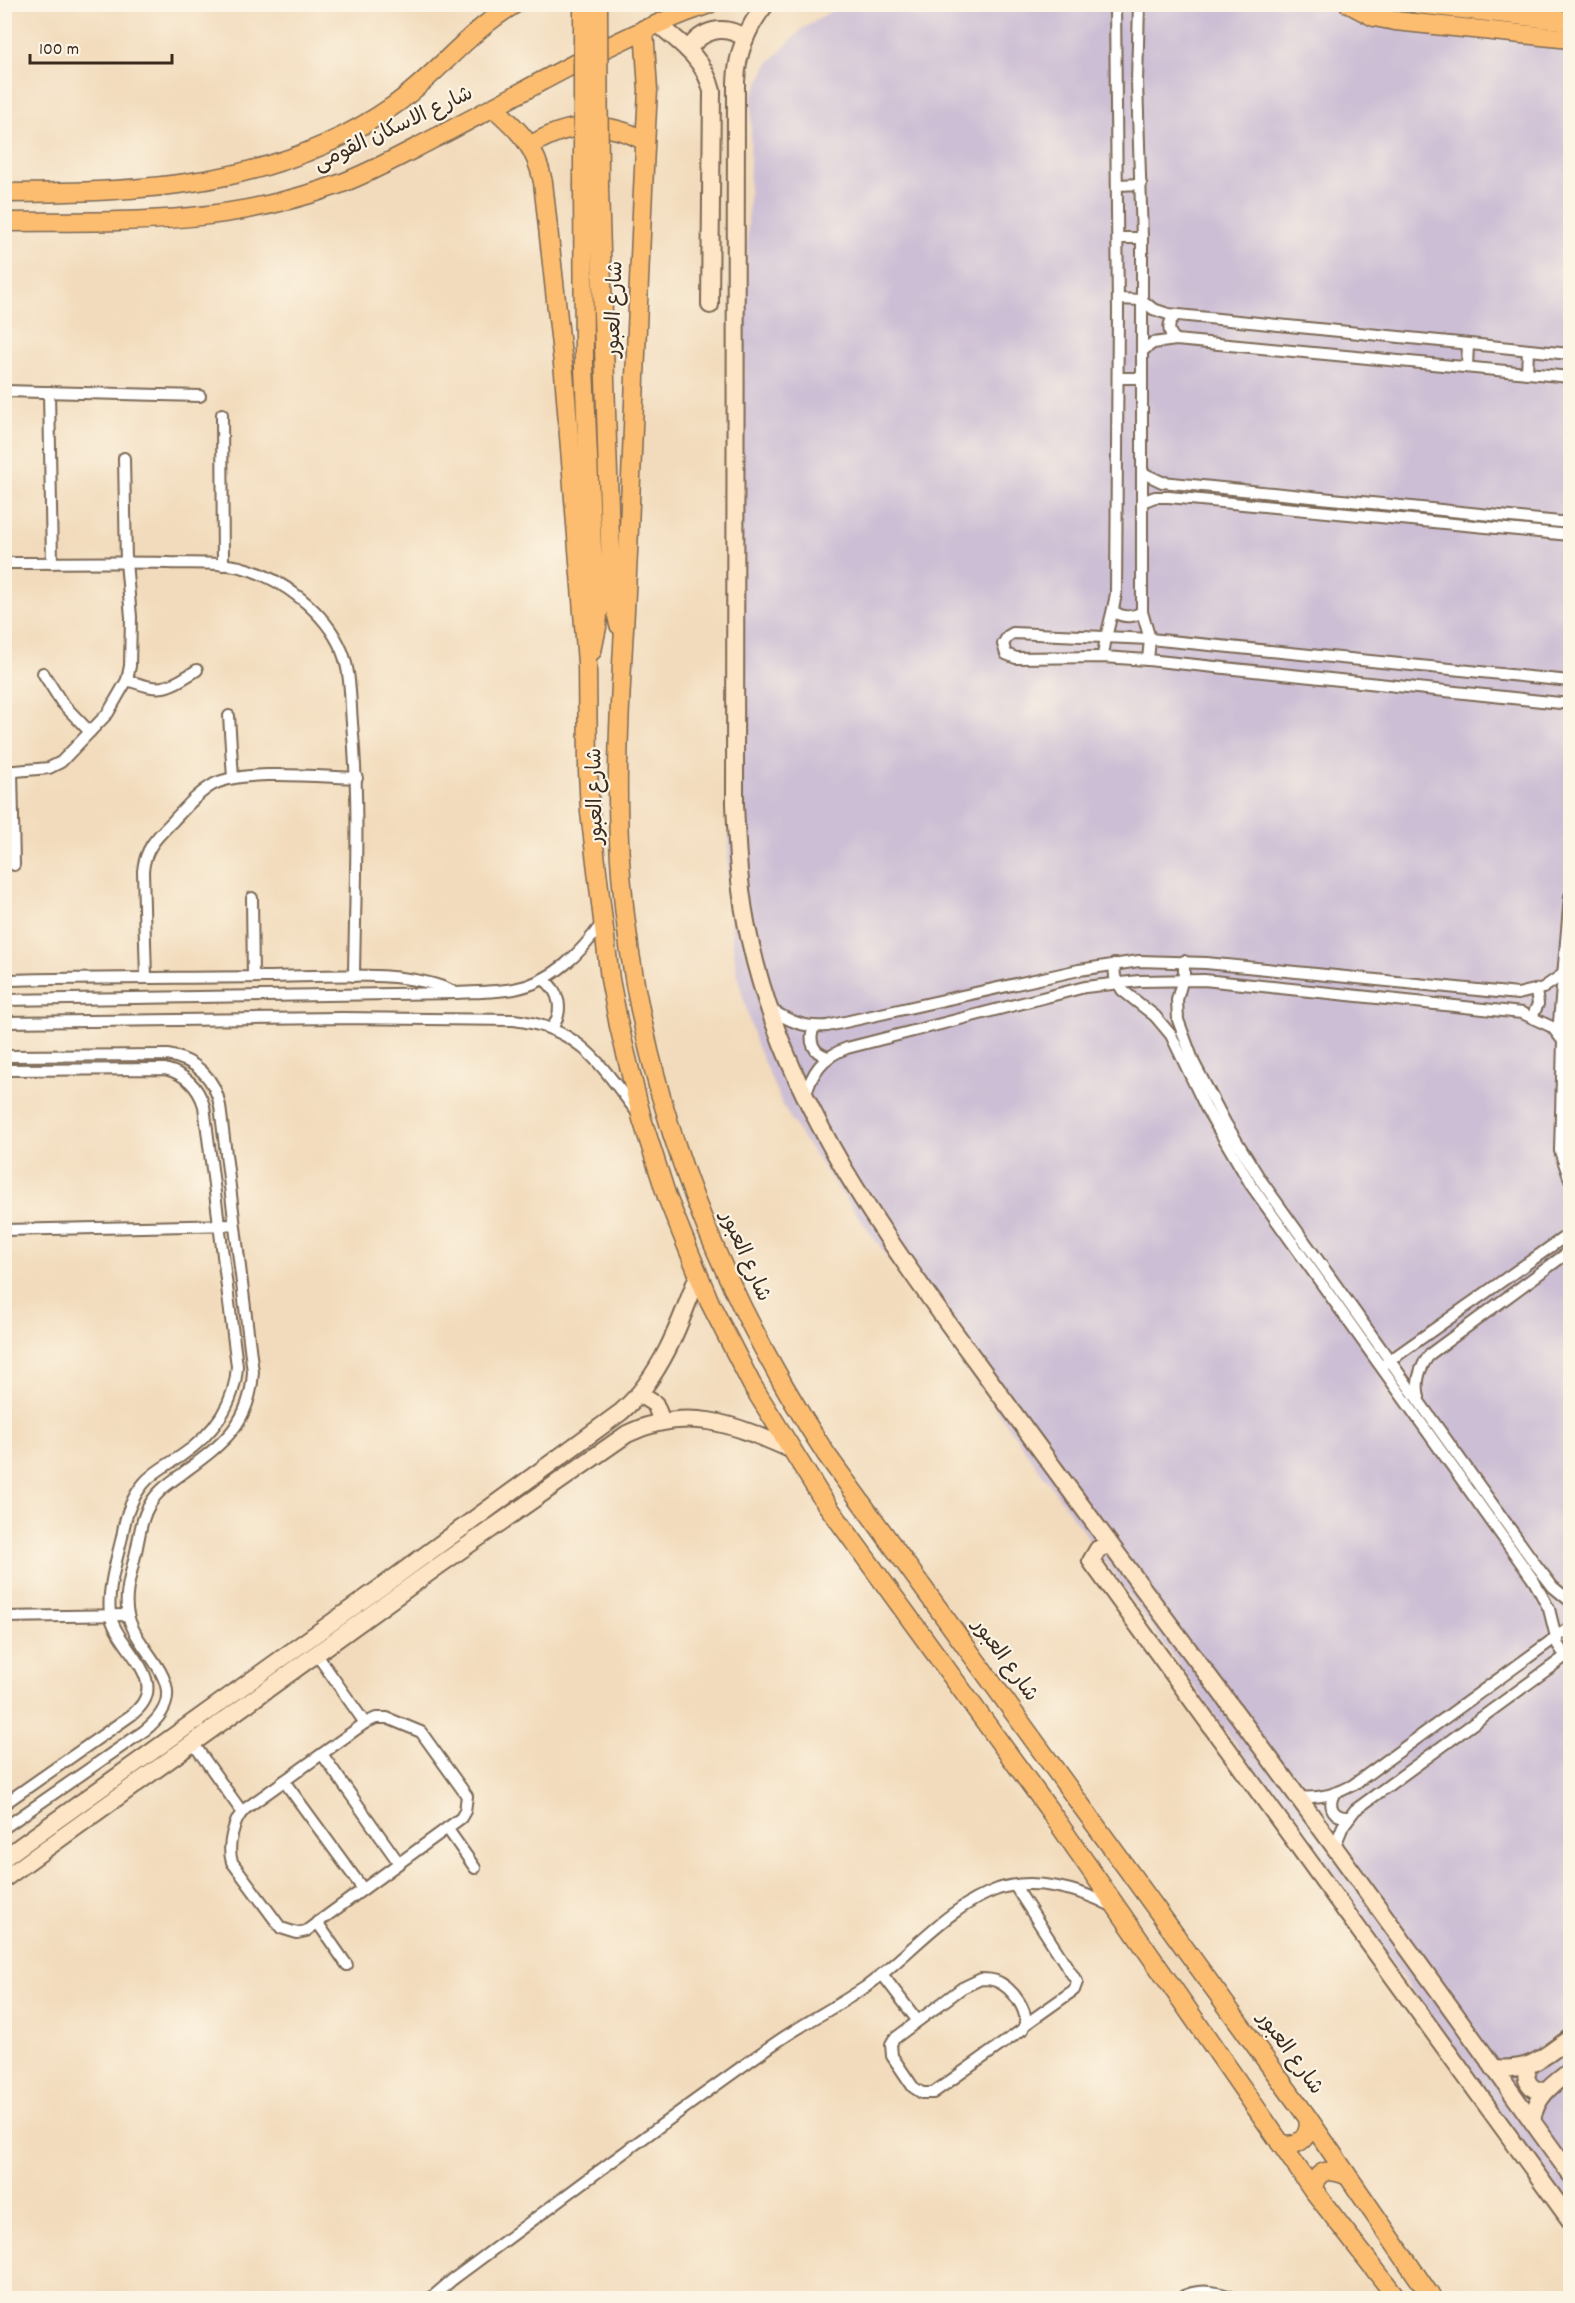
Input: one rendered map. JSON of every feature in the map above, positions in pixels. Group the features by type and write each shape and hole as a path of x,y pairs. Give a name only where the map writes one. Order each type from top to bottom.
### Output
{"main road":[{"name":"شارع الاسكان القومى","path":"4,193 115,191 177,185 232,176 302,154 352,131 394,106 419,86 473,34 515,4"},
{"path":"582,4 612,584 615,608 625,644"},
{"path":"587,663 597,627 599,602 592,549 584,367 598,4"},
{"name":"شارع الاسكان القومى","path":"4,222 164,220 253,208 311,194 364,174 494,108 583,58 651,26 709,4"},
{"path":"1348,4 1374,16 1395,21 1570,39"},
{"path":"1417,4 1570,21"},
{"name":"شارع العبور","path":"651,26 618,772 621,873 630,949 642,1018 658,1088 681,1161 708,1233 750,1325 771,1366 826,1454 1308,2118 1432,2298"},
{"name":"شارع العبور","path":"494,108 518,130 530,146 540,169 544,190 565,384 587,663 588,771 610,979 642,1119 667,1197 698,1275 730,1345 790,1449 822,1498 1047,1807 1313,2190 1397,2298"},
{"path":"530,146 552,133 588,126 612,128 645,141"},
{"path":"588,771 618,772"},
{"path":"1280,2143 1290,2145 1304,2138 1309,2129 1308,2118"},
{"path":"1313,2190 1317,2179 1325,2171 1331,2169 1346,2175"}],"street":[{"path":"766,4 744,38 736,73 734,305 736,843 748,932 778,1034 828,1144 861,1197 946,1320 1110,1545 1299,1797 1570,2174"},
{"path":"1103,657 1105,636 1116,593 1118,185 1115,4"},
{"path":"1139,4 1137,82 1142,238 1142,612 1150,639 1148,660"},
{"path":"651,26 688,50 705,70 713,98 710,305"},
{"path":"688,50 704,34 717,30 732,31 744,38"},
{"path":"1117,82 1137,82"},
{"path":"1118,185 1141,184"},
{"path":"711,237 723,232 735,237"},
{"path":"1118,238 1142,238"},
{"path":"1118,299 1142,300 1153,309 1176,315 1570,354"},
{"path":"1176,315 1169,327 1176,340"},
{"path":"1142,351 1153,343 1176,340 1570,376"},
{"path":"1467,367 1468,344"},
{"path":"1527,373 1528,350"},
{"path":"1118,378 1142,378"},
{"path":"4,391 200,396"},
{"path":"49,392 52,563"},
{"path":"222,414 223,564"},
{"path":"14,866 8,772 55,766 90,732 116,701 127,680 130,666 131,617 126,562 124,458"},
{"path":"1143,473 1162,482 1570,523"},
{"path":"1162,482 1159,489 1162,496"},
{"path":"1142,502 1162,496 1570,536"},
{"path":"1340,513 1341,500"},
{"path":"4,563 223,564 260,574 290,590 307,604 335,638 347,672 357,778 354,976"},
{"path":"1113,611 1118,615 1131,617 1142,612"},
{"path":"1570,682 1150,639 1013,633 1005,639 1003,644 1006,654 1016,658 1103,657 1148,660 1570,703"},
{"path":"127,680 152,688 163,688 197,670"},
{"path":"43,673 62,703 90,732"},
{"path":"229,716 233,778"},
{"path":"146,978 143,871 147,851 154,840 197,796 214,784 233,778 255,776 357,778"},
{"path":"1570,896 1559,1022 1563,1041 1560,1151 1570,1180"},
{"path":"252,898 252,977"},
{"path":"4,1000 457,993 513,989 543,979 574,957 603,922"},
{"path":"770,1009 793,1022 814,1027 1114,964 1163,960 1518,994 1536,991 1562,975"},
{"path":"1184,961 1177,1000 1178,1020 1194,1063 1226,1124 1293,1235"},
{"path":"1114,964 1117,983 1127,994 1149,1010 1175,1042 1227,1147 1293,1235 1532,1569 1567,1599 1548,1609"},
{"path":"1271,986 1273,970"},
{"path":"4,980 354,976 417,979 432,982 457,993"},
{"path":"1344,994 1346,978"},
{"path":"543,979 552,986 559,1001 557,1018 552,1028"},
{"path":"805,1097 812,1075 818,1066 828,1057 847,1048 1085,987 1117,983 1204,980 1522,1013 1551,1027 1563,1041"},
{"path":"1413,1003 1415,985"},
{"path":"1532,1017 1538,1004 1536,991"},
{"path":"4,1022 420,1018 514,1020 552,1028 577,1042 590,1053 642,1119"},
{"path":"1162,1024 1178,1020"},
{"path":"814,1027 811,1035 812,1044 820,1054 828,1057"},
{"path":"1563,1041 1570,1030"},
{"path":"110,1055 110,1069"},
{"path":"4,1056 176,1056 190,1062 208,1077 216,1091 220,1106 252,1357 252,1385 241,1419 227,1439 169,1483 151,1503 140,1530 127,1598 128,1615 165,1680 165,1699 160,1714 144,1731 4,1828"},
{"path":"4,1070 157,1069 173,1071 187,1079 198,1091 204,1106 236,1354 235,1384 227,1406 208,1433 151,1476 132,1501 123,1527 110,1599 110,1616 116,1631 144,1672 147,1688 142,1704 130,1716 4,1804"},
{"path":"4,1230 234,1225"},
{"path":"1386,1364 1570,1233"},
{"path":"1419,1400 1417,1380 1430,1354 1570,1251"},
{"path":"4,1858 399,1575 621,1412 639,1394 675,1333 698,1275"},
{"path":"1334,1848 1349,1817 1365,1802 1568,1655 1555,1639 1548,1609 1532,1569 1419,1400 1386,1364"},
{"path":"639,1394 655,1404 662,1421"},
{"path":"4,1879 608,1446 636,1430 662,1421 693,1419 723,1422 753,1432 790,1449"},
{"path":"1110,1545 1098,1549 1091,1561 1570,2220"},
{"path":"1109,1584 1133,1576"},
{"path":"4,1617 128,1615"},
{"path":"1299,1797 1313,1798 1334,1794 1353,1785 1570,1627"},
{"path":"317,1655 365,1723"},
{"path":"376,1718 387,1718 417,1729 425,1736 467,1796 465,1811 460,1818 306,1931 297,1933 281,1928 236,1867 230,1855 238,1817 365,1723 376,1718"},
{"path":"193,1743 242,1812"},
{"path":"322,1754 399,1863"},
{"path":"284,1781 363,1889"},
{"path":"1334,1794 1331,1805 1333,1812 1340,1817 1349,1817"},
{"path":"447,1827 476,1868"},
{"path":"1015,1886 1077,1982 1074,1990 933,2093 917,2091 890,2050 894,2038 917,2020 962,1988 981,1979 996,1981 1009,1989 1025,2014 1026,2024"},
{"path":"431,2298 452,2280 771,2046 882,1974 935,1927 968,1903 998,1889 1015,1886 1044,1886 1094,1897 1117,1908"},
{"path":"317,1922 347,1965"},
{"path":"1376,1954 1400,1938"},
{"path":"882,1974 917,2020"},
{"path":"1494,2068 1512,2069 1534,2064 1570,2038"},
{"path":"1528,2066 1526,2075 1528,2084 1536,2090 1545,2091"},
{"path":"1532,2120 1536,2104 1545,2091 1570,2071"},
{"path":"1180,2298 1196,2292 1209,2291 1234,2298"}],"shaded area":[{"path":"1267,4 1570,23 1570,2213 801,1136 783,1106 755,1042 737,974 732,939 728,869 752,97 767,65 802,29 841,5"}]}
